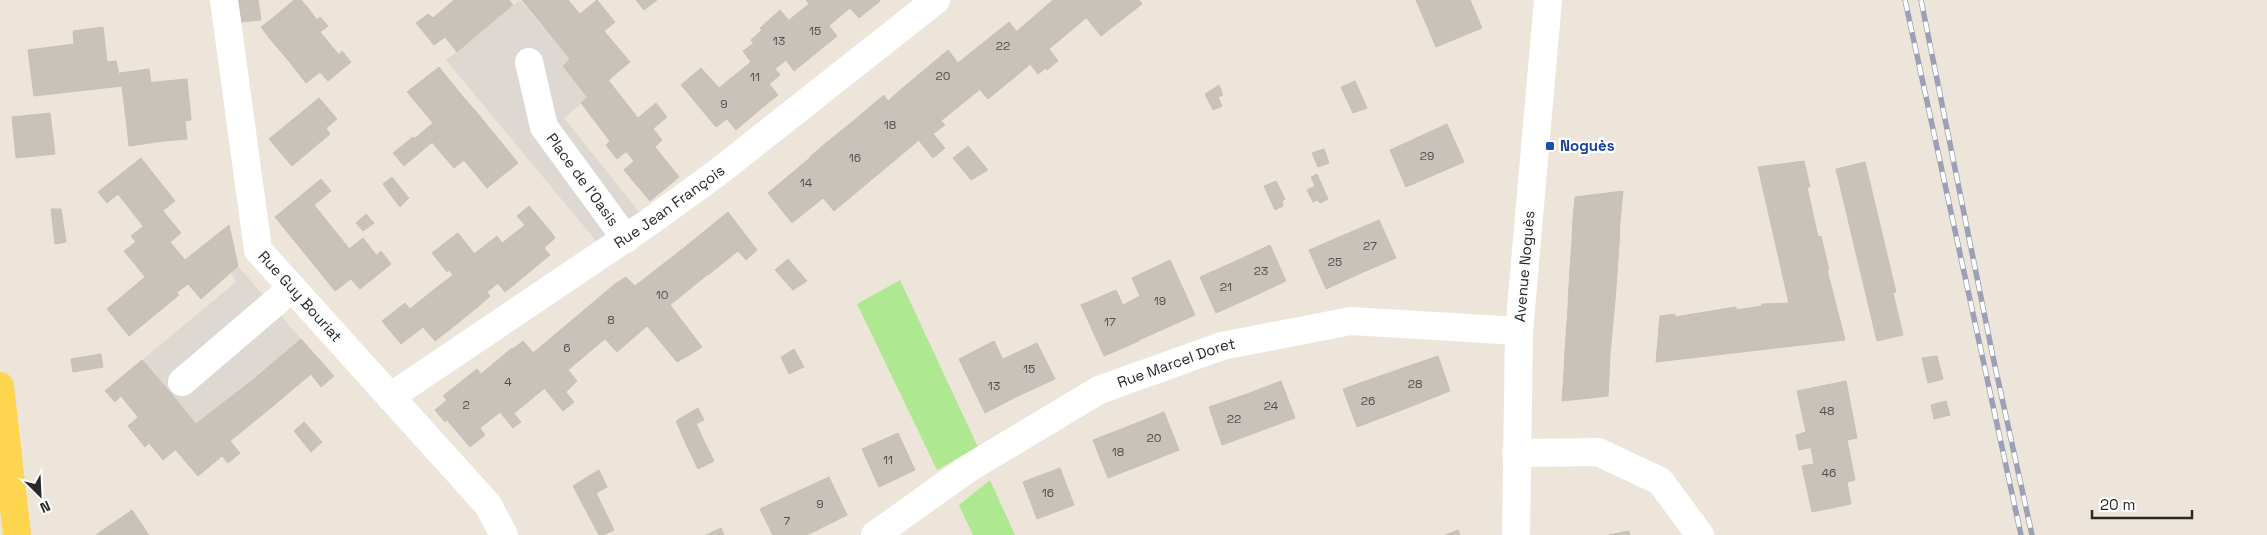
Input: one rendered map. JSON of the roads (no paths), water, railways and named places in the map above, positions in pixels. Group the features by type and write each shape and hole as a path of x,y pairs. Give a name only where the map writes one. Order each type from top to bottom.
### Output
{"main road":[{"path":"0,386 17,535"}],"street":[{"name":"Rue Guy Bouriat","path":"224,0 258,250 488,506 504,535"},
{"name":"Rue Jean François","path":"390,397 626,239 717,173 936,0"},
{"name":"Avenue Noguès","path":"1516,535 1519,331 1548,0"},
{"name":"Place de l'Oasis","path":"529,62 544,127 626,239"},
{"path":"182,382 292,288"},
{"name":"Rue Marcel Doret","path":"875,535 969,468 1099,390 1222,346 1351,321 1519,331"},
{"path":"1516,454 1598,452 1660,481 1700,535"}],"railway":[{"path":"1905,0 2021,535"},
{"path":"1921,0 1993,357 2032,535"}],"place":[{"name":"Noguès","path":"1550,146"}]}
